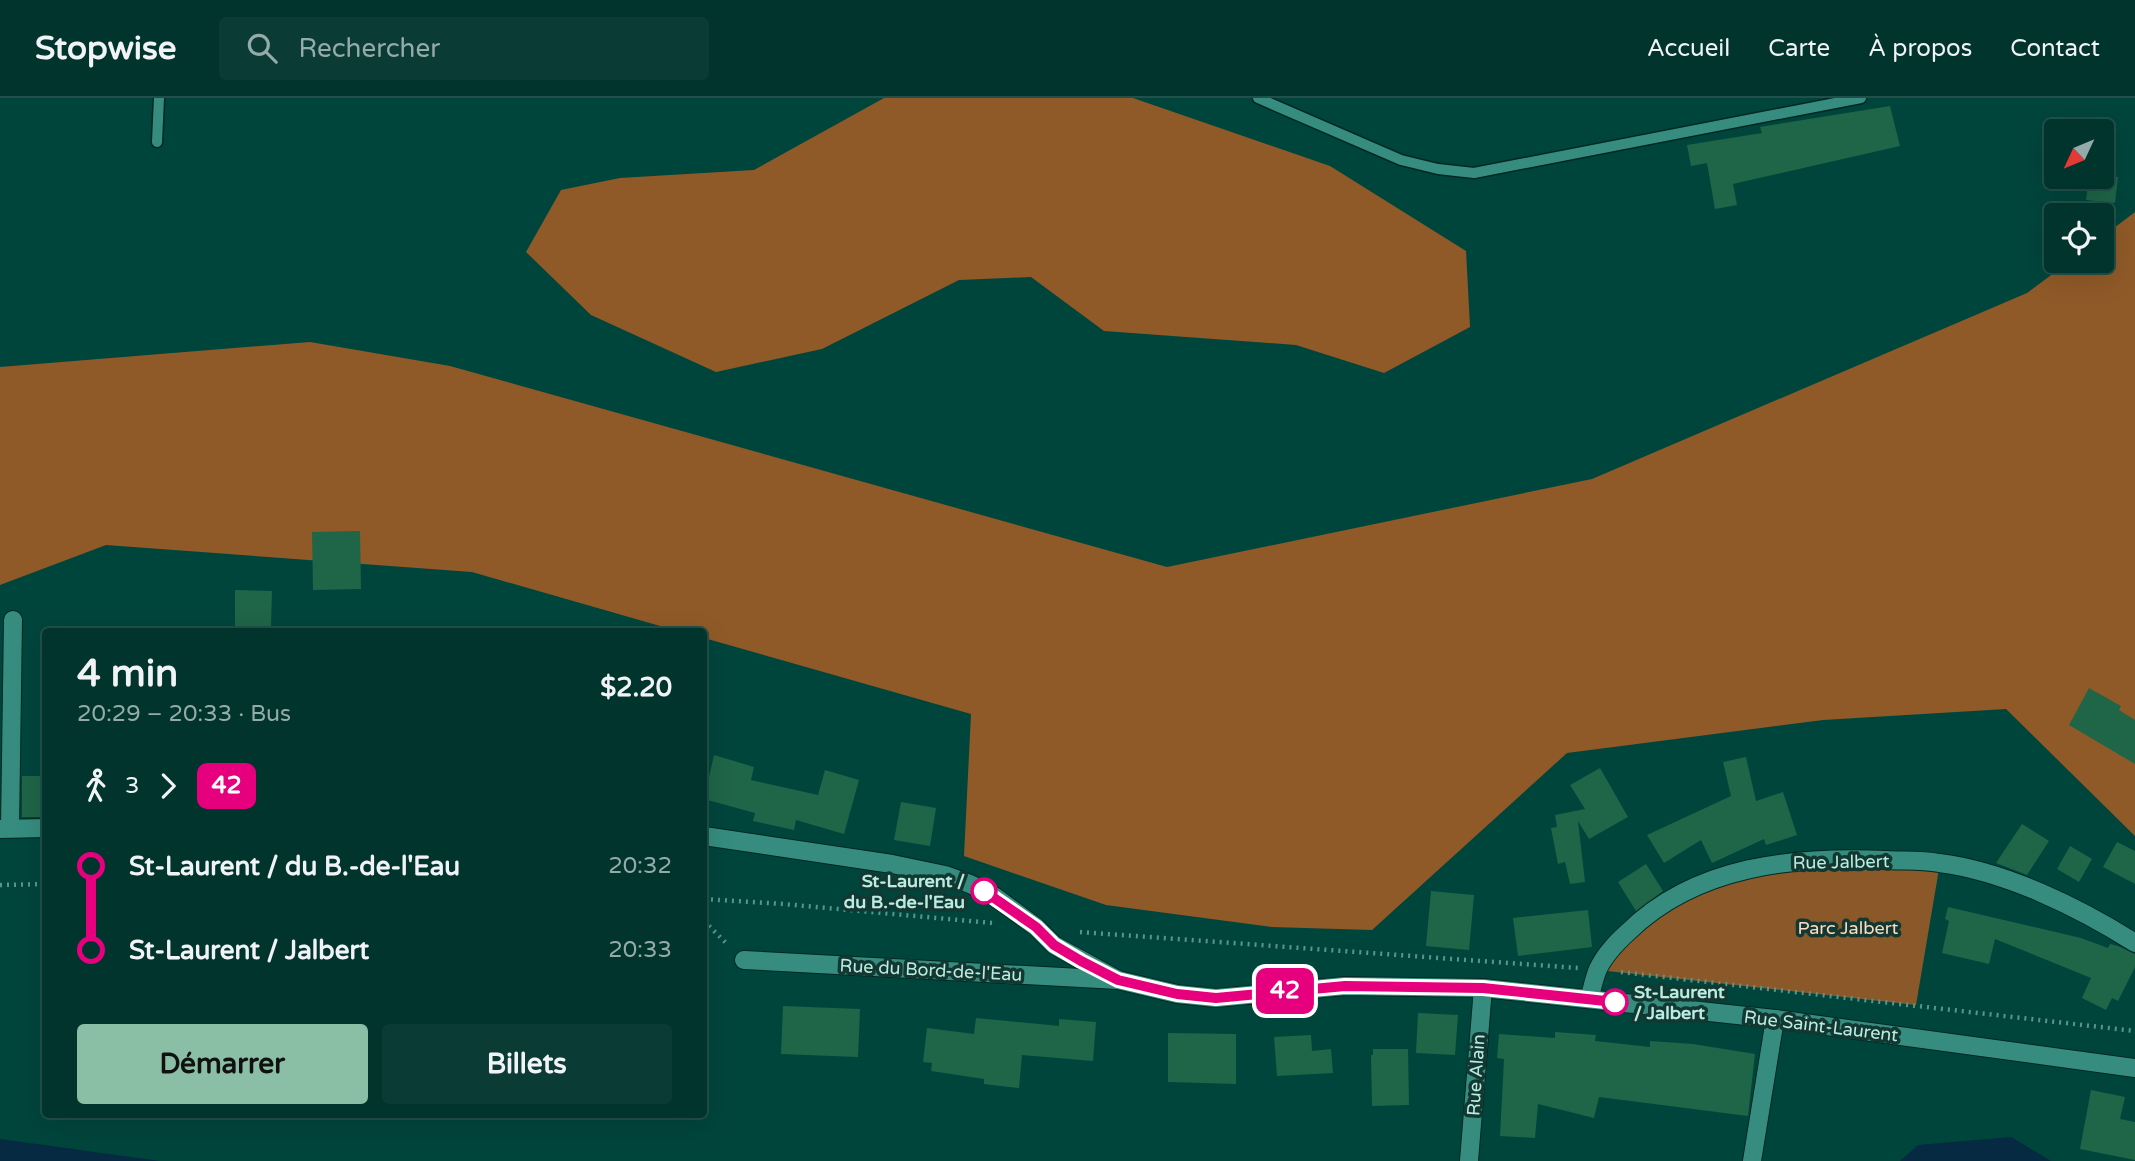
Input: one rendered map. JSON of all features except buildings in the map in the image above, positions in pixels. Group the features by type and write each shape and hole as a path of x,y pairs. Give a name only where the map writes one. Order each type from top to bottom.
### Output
{"street":[{"path":"13,620 5,829 42,828"},
{"name":"Rue Saint-Laurent","path":"707,836 892,864 970,884 994,896 1036,927 1054,945 1118,980 1177,994 1216,998 1345,986 1483,988 1776,1019 2135,1068"},
{"name":"Rue Jalbert","path":"1589,999 1598,970 1611,949 1640,920 1681,892 1731,873 1786,862 1847,859 1940,863 2004,878 2060,902 2135,943"},
{"name":"Rue du Bord-de-l'Eau","path":"744,960 1118,980"},
{"name":"Rue Alain","path":"1469,1161 1483,988"},
{"path":"1752,1161 1776,1019"}],"lane":[{"path":"157,142 159,98"},
{"path":"1258,98 1401,160 1438,169 1474,173 1861,98"}],"path":[{"path":"0,886 42,884"},
{"path":"707,900 783,904 996,923"},
{"path":"707,924 744,960"},
{"path":"1074,932 1477,959 1598,970 2135,1031"}],"green space":[{"name":"Parc Jalbert","path":"1940,863 1916,1005 1598,970 1640,920 1731,873"}],"shaded area":[{"path":"884,98 1133,98 1330,166 1466,251 1470,327 1384,373 1296,345 1104,331 1031,277 959,280 822,349 716,372 591,315 526,252 561,190 620,178 754,170"},
{"path":"2135,212 2135,836 2006,709 1823,720 1567,753 1372,930 1272,927 1106,905 964,856 971,714 707,639 707,628 667,628 472,572 106,545 0,585 0,367 310,342 450,366 1167,567 1592,479 2027,293 2054,273 2114,273 2114,228"}],"water":[{"path":"2011,1137 2051,1161 1900,1161 1918,1145"},
{"path":"0,1139 160,1161 0,1161"}],"bus line":[{"name":"42","path":"984,891 1036,927 1054,945 1081,961 1118,980 1177,994 1216,998 1345,986 1483,988 1615,1002"}],"place":[{"name":"St-Laurent / du B.-de-l'Eau","path":"984,891"},
{"name":"St-Laurent / Jalbert","path":"1615,1002"}]}
